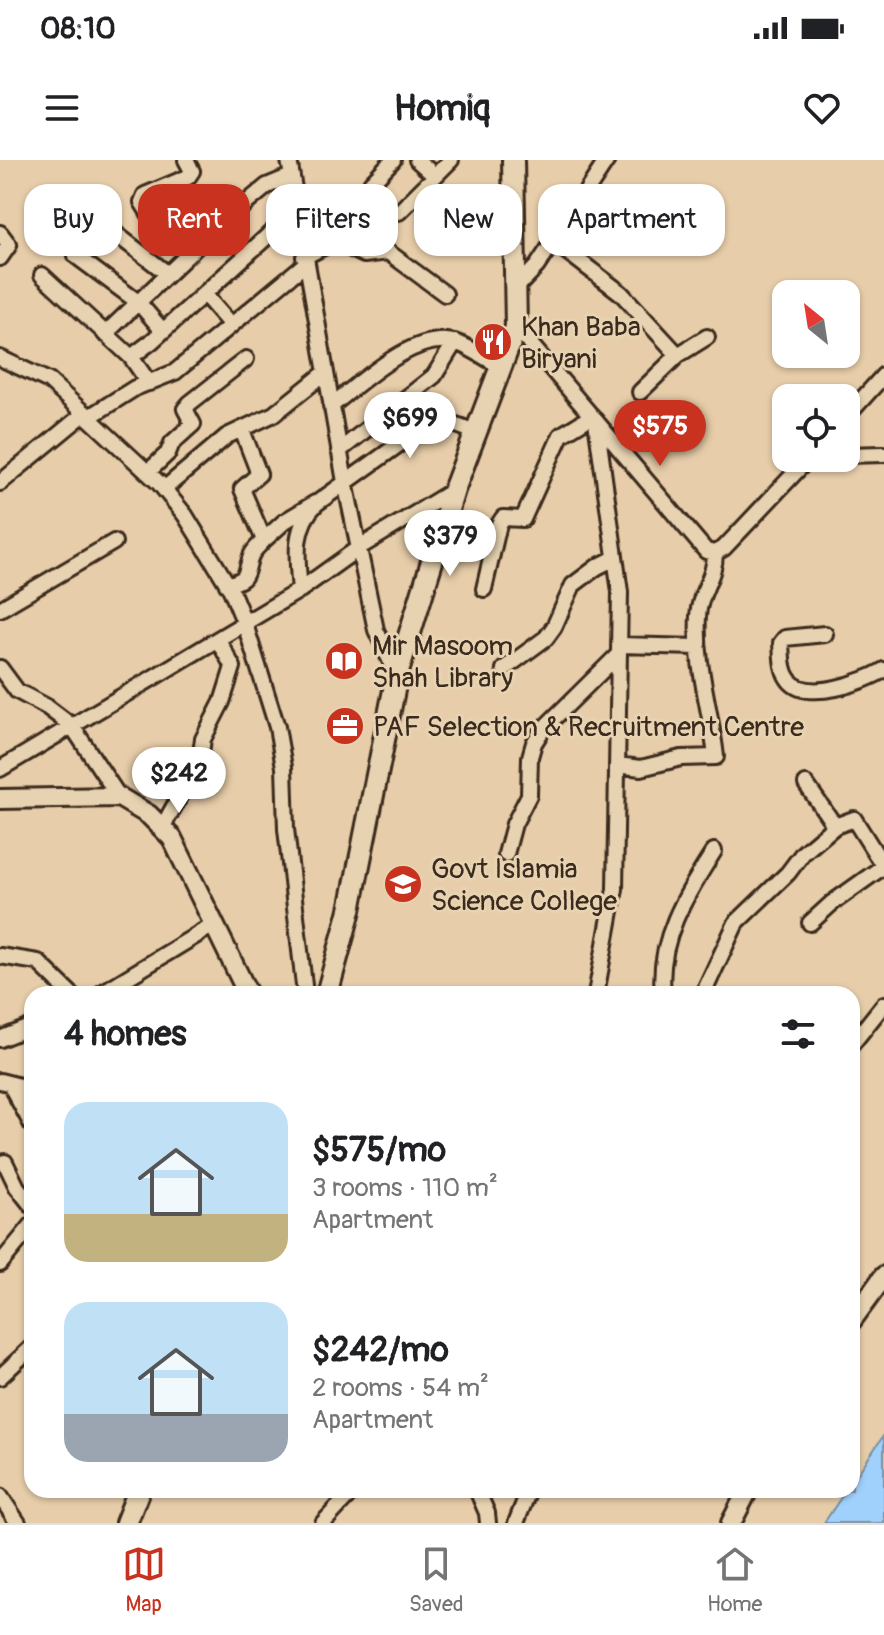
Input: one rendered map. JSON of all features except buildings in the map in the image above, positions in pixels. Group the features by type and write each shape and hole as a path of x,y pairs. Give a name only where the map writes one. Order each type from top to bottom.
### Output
{"main road":[{"path":"329,986 350,910 397,675 454,490 516,327 513,160"},
{"path":"126,1523 136,1498"}],"street":[{"path":"171,184 188,177 192,171 186,160"},
{"path":"289,160 292,184"},
{"path":"371,183 393,160"},
{"path":"417,160 435,176"},
{"path":"399,212 451,160"},
{"path":"591,184 607,160"},
{"path":"105,334 267,186 291,176"},
{"path":"0,233 9,245 0,258"},
{"path":"131,357 266,237"},
{"path":"122,239 168,274"},
{"path":"0,483 87,415 135,388 175,372 305,261 331,243 364,255 388,252 445,294"},
{"path":"76,256 138,302 163,331"},
{"path":"304,256 339,451 376,630 397,675"},
{"path":"517,287 543,256"},
{"path":"573,256 621,293 678,355"},
{"path":"42,275 131,357 149,383"},
{"path":"204,294 230,324"},
{"path":"516,327 706,551 715,553 724,548 796,472"},
{"path":"640,392 678,355 707,337"},
{"path":"331,406 403,352 435,342 455,342 501,367"},
{"path":"339,451 434,376 455,342"},
{"path":"0,358 49,381 148,472 185,515 227,585 245,624 277,727 284,767 286,829 304,986"},
{"path":"148,472 193,424 185,409 190,403 246,359"},
{"path":"164,489 227,436 274,414 325,373"},
{"path":"860,402 884,375"},
{"path":"594,419 620,592 615,889 597,986"},
{"path":"484,589 499,524 503,518 523,519 561,435 594,419"},
{"path":"227,585 247,576 252,554 285,521 317,503 423,427 440,421 476,433"},
{"path":"242,430 259,474 242,489 264,540"},
{"path":"860,455 884,454"},
{"path":"0,769 245,624 360,547 454,490"},
{"path":"300,590 298,535 310,510 317,503"},
{"path":"0,609 114,542"},
{"path":"617,765 641,768 681,758 716,757 698,647 702,590 715,570 715,553"},
{"path":"504,669 546,638 573,585 615,558"},
{"path":"825,634 785,638 781,643 784,673 790,683 800,689 833,689 883,673"},
{"path":"162,828 200,760 203,739 222,702 233,667 218,640"},
{"path":"506,854 514,824 531,788 530,757 543,729 619,650 698,647"},
{"path":"0,668 17,691 47,707 72,726 119,797 149,815 172,838 244,986"},
{"path":"806,784 835,826"},
{"path":"0,799 119,797"},
{"path":"707,986 736,923 788,873 803,853 835,826 854,819 884,866 832,903 810,923"},
{"path":"663,986 666,944 676,915 714,851"},
{"path":"113,986 215,924"},
{"path":"0,956 38,962 63,986"},
{"path":"860,1034 884,1004"},
{"path":"0,1039 24,1029"},
{"path":"5,1082 24,1112"},
{"path":"5,1162 24,1196"},
{"path":"0,1264 24,1235"},
{"path":"860,1309 884,1276"},
{"path":"0,1377 24,1354"},
{"path":"0,1496 18,1523"},
{"path":"323,1523 346,1498"},
{"path":"480,1498 488,1523"},
{"path":"516,1523 526,1498"},
{"path":"731,1523 744,1498"}],"water":[{"path":"884,1435 884,1523 824,1523 841,1498 860,1498 860,1470"}],"place":[{"name":"Khan Baba Biryani","path":"493,342"},
{"name":"Mir Masoom Shah Library","path":"344,661"},
{"name":"PAF Selection & Recruitment Centre","path":"345,726"},
{"name":"Govt Islamia Science College","path":"403,884"}]}
